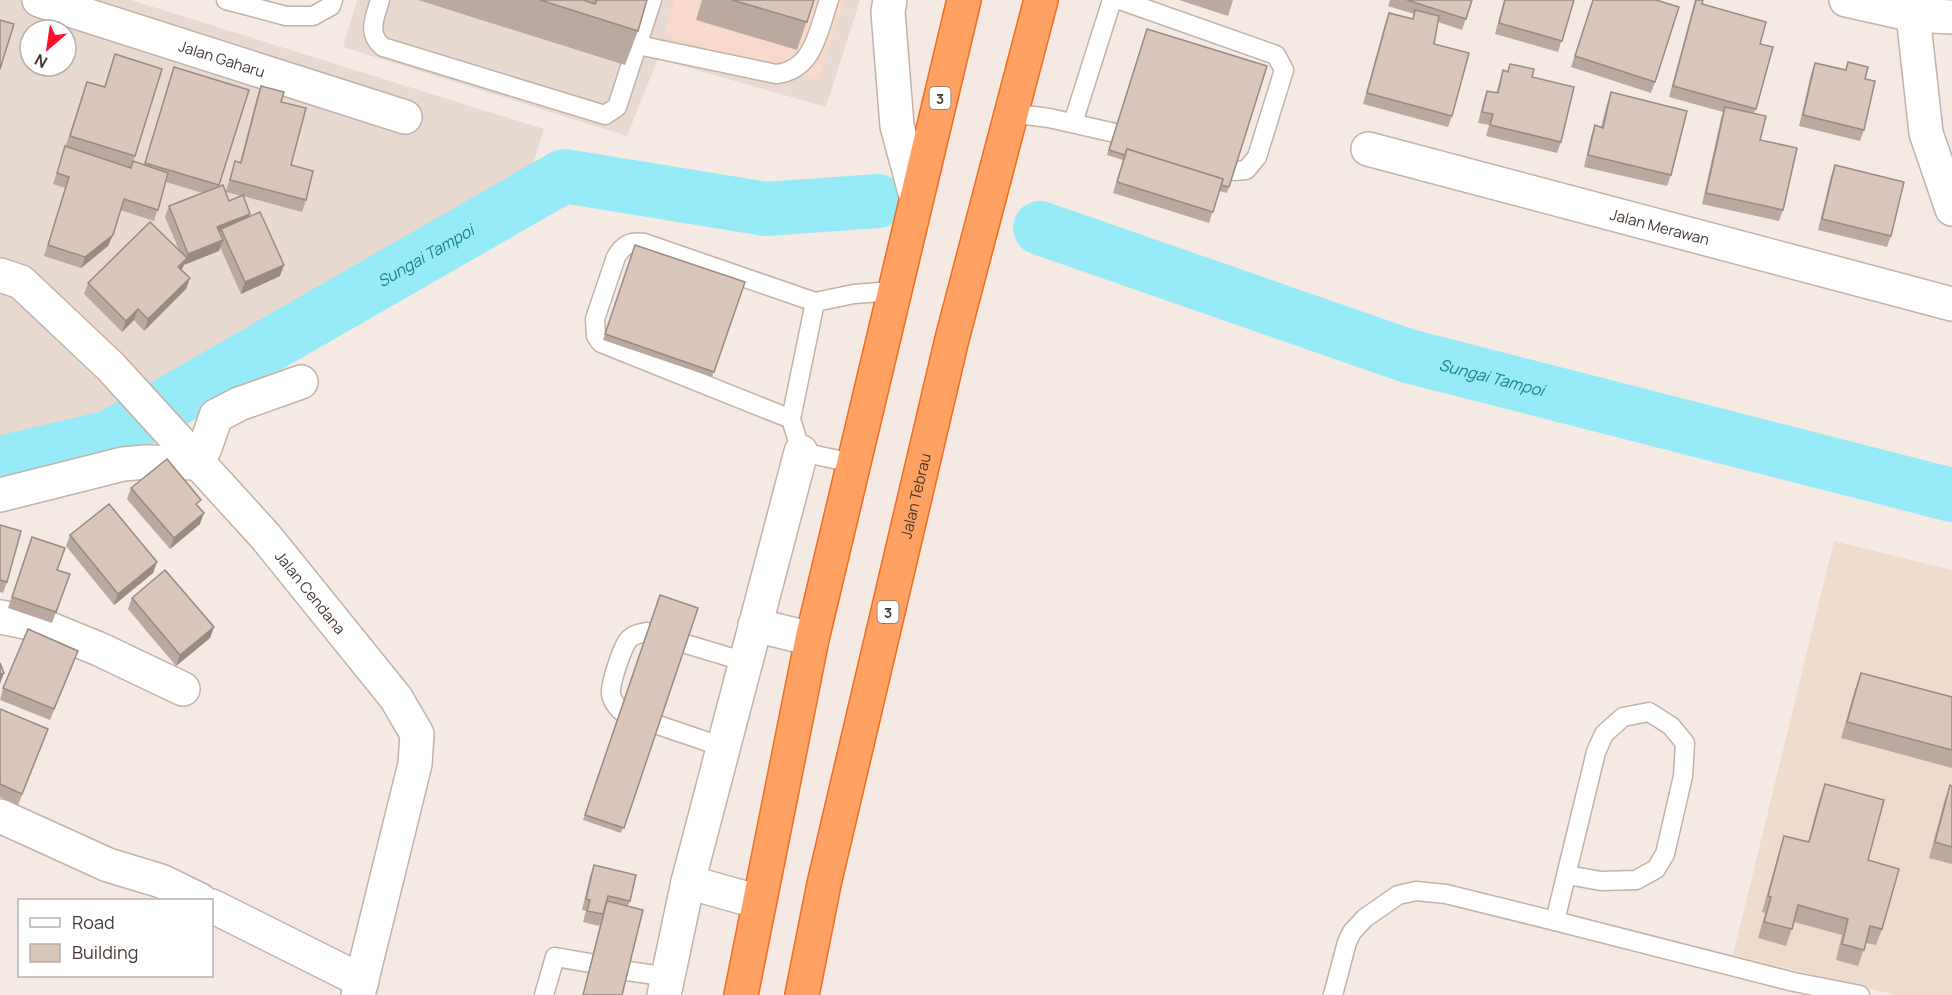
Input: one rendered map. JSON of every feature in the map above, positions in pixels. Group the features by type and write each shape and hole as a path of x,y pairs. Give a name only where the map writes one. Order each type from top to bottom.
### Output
{"highway":[{"name":"3","path":"741,995 812,639 964,0"},
{"name":"Jalan Tebrau","path":"802,995 824,884 952,339 1041,0"}],"street":[{"path":"890,0 888,12 897,126 916,196"},
{"path":"1846,0 1913,15 1952,17"},
{"name":"Jalan Gaharu","path":"43,1 405,117"},
{"path":"1913,15 1926,133 1952,209"},
{"name":"Jalan Merawan","path":"1368,149 1952,304"},
{"name":"Jalan Cendana","path":"0,275 21,282 111,367 266,537 396,698 417,734 415,764 360,988"},
{"path":"0,495 123,464 190,455 205,448 216,416 239,404 301,382"},
{"path":"666,986 688,882 801,452"},
{"path":"0,617 40,625 99,649 183,689"},
{"path":"755,625 812,639"},
{"path":"0,816 108,865 161,881 198,899"},
{"path":"688,882 759,902"},
{"path":"213,907 360,988"}],"lane":[{"path":"226,0 286,16 313,16 331,6 333,0"},
{"path":"380,0 373,32 375,40 383,47 605,115 617,107 652,0"},
{"path":"638,45 776,74 789,72 802,64 811,52 829,0"},
{"path":"1073,123 1112,0"},
{"path":"1120,0 1276,55 1284,70 1257,157 1246,170 1234,171"},
{"path":"1011,113 1073,123 1114,133"},
{"path":"791,419 608,347 596,336 595,320 616,257 627,244 635,242 815,302 854,294 893,291"},
{"path":"815,302 791,419 801,452 853,463"},
{"path":"621,711 613,701 612,684 629,639 647,632"},
{"path":"686,644 746,662"},
{"path":"1556,921 1596,752 1604,734 1623,717 1649,712 1671,726 1685,743 1683,776 1665,854 1656,869 1636,880 1601,881 1568,875"},
{"path":"658,725 723,747"},
{"path":"1333,995 1347,942 1352,932 1365,918 1398,895 1416,891 1446,894 1794,982 1860,995"},
{"path":"544,995 555,957 590,963"},
{"path":"628,971 666,986"}],"shaded area":[{"path":"0,0 131,0 544,129 532,167 97,426 0,449"},
{"path":"357,0 860,0 826,107 658,59 627,136 343,47"},
{"path":"675,0 845,0 818,80 664,36"},
{"path":"1834,541 1952,570 1952,995 1896,995 1733,955"}],"building":[{"path":"540,0 583,0 595,4 597,0 647,0 638,31"},
{"path":"732,0 814,0 807,22"},
{"path":"1407,0 1472,0 1466,19"},
{"path":"1505,0 1574,0 1562,41 1499,23"},
{"path":"1593,0 1656,0 1679,7 1655,82 1575,56"},
{"path":"1696,0 1703,0 1702,4 1766,22 1760,44 1773,47 1756,109 1673,86"},
{"path":"1415,10 1439,16 1434,44 1469,53 1452,116 1367,93 1389,13 1413,19"},
{"path":"0,20 14,24 0,69"},
{"path":"1147,29 1267,66 1229,187 1221,185 1223,179 1127,149 1125,155 1109,150"},
{"path":"115,54 162,69 135,156 70,136 87,82 105,87"},
{"path":"1848,62 1868,67 1865,79 1875,81 1864,130 1803,115 1815,63 1846,70"},
{"path":"1510,64 1534,69 1532,77 1574,87 1561,142 1490,125 1493,114 1482,112 1487,91 1498,93 1503,70 1508,72"},
{"path":"174,67 249,90 219,185 145,163"},
{"path":"261,86 284,92 281,102 306,108 291,165 313,171 306,200 230,180 235,161 241,163"},
{"path":"1611,92 1687,111 1671,175 1588,155 1595,125 1603,128"},
{"path":"1725,107 1766,116 1760,140 1797,148 1783,210 1706,193"},
{"path":"65,146 131,168 133,161 168,173 158,210 124,199 113,235 85,257 48,245 69,177 57,173"},
{"path":"1127,149 1223,179 1213,212 1117,182"},
{"path":"1835,165 1904,182 1891,236 1822,219"},
{"path":"223,185 229,201 243,195 250,214 217,227 223,240 188,254 169,206"},
{"path":"260,212 284,265 245,282 221,229"},
{"path":"150,222 187,258 178,267 190,278 148,319 138,309 126,321 88,283"},
{"path":"635,245 745,282 714,372 605,334"},
{"path":"167,459 201,500 196,504 204,513 174,538 131,488"},
{"path":"109,504 157,562 118,594 70,535"},
{"path":"0,525 21,531 7,582 0,580"},
{"path":"32,537 65,548 57,570 70,574 56,612 12,597"},
{"path":"165,570 214,627 180,655 132,598"},
{"path":"660,595 698,608 624,828 585,815"},
{"path":"28,629 78,651 54,709 3,688"},
{"path":"1861,673 1952,697 1952,750 1847,722"},
{"path":"0,709 48,729 22,794 0,784"},
{"path":"1825,784 1884,800 1868,860 1899,869 1882,929 1870,926 1864,950 1842,944 1848,919 1798,905 1792,929 1764,922 1771,897 1768,896 1784,836 1809,842"},
{"path":"1950,785 1952,786 1952,847 1935,842"},
{"path":"594,865 636,875 630,901 608,896 603,914 587,911 590,900 586,899"},
{"path":"607,901 643,910 622,995 583,995"}],"waterway":[{"name":"Sungai Tampoi","path":"0,463 110,437 564,176 766,209 878,201"},
{"name":"Sungai Tampoi","path":"1040,228 1408,356 1952,495"}]}
